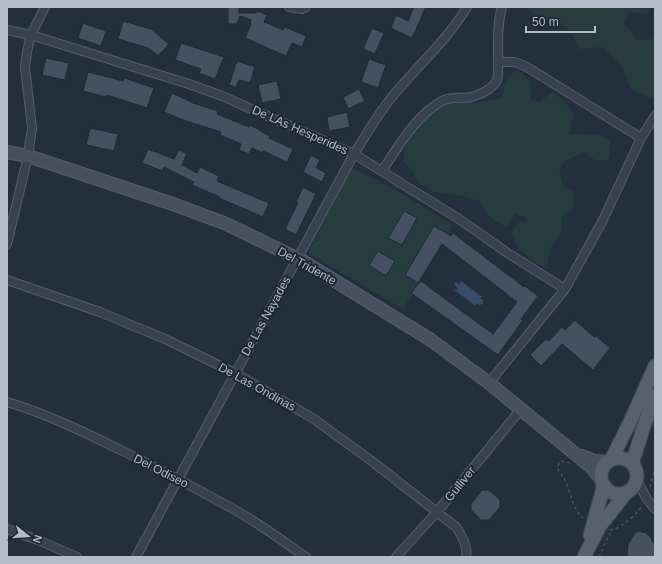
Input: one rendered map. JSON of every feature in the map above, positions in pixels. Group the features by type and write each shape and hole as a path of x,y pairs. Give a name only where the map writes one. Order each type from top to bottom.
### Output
{"main road":[{"name":"Del Tridente","path":"7,152 28,156 173,204 224,224 298,258 404,322 489,382 596,472 603,483"},
{"path":"601,526 603,483 602,470 609,461 629,424 655,366"},
{"path":"632,464 655,395"},
{"name":"Del Tridente","path":"570,450 590,459 609,461"},
{"path":"584,557 601,526 635,484 637,474 632,464 622,458 616,458 609,461"},
{"path":"603,483 607,489 617,494 627,492"}],"street":[{"path":"7,244 28,156 32,128 25,67 30,34 45,7"},
{"path":"289,7 302,9 306,7"},
{"name":"De Las Nayades","path":"136,557 354,154 388,102 452,27 467,7"},
{"path":"382,170 408,132 432,107 444,100 471,97 480,94 492,87 496,81 499,70 499,17 502,7"},
{"name":"De LAs Hesperides","path":"7,30 30,34 189,84 222,96 354,154 459,219 509,254 565,289"},
{"path":"498,62 515,62 527,67 641,138"},
{"path":"489,382 565,289 602,222 641,138 655,116"},
{"name":"De Las Ondinas","path":"7,280 100,312 165,339 235,373 314,419 373,462 456,527 463,537 466,555"},
{"name":"Del Odiseo","path":"7,402 68,425 178,479 240,513 306,557"},
{"name":"Gulliver","path":"396,557 437,512 521,409"},
{"path":"636,479 647,499 655,509"},
{"path":"7,529 38,540 64,554 77,557"}],"path":[{"path":"580,458 577,462 567,464 561,461 557,467 566,482 580,517 601,526 620,527 638,512 647,499 655,467"},
{"path":"599,557 601,526"}],"green space":[{"path":"526,7 650,7 648,14 629,12 623,22 637,40 655,39 655,94 651,98 630,89 623,67 603,47 579,49 571,32 558,20 537,19"},
{"path":"518,69 531,83 530,99 539,102 552,92 562,99 567,105 574,116 571,122 570,134 598,135 610,139 610,152 608,160 596,161 584,152 565,161 559,170 563,185 573,192 573,208 562,217 562,232 551,247 547,266 539,265 519,249 511,234 518,223 526,222 525,217 515,213 508,226 502,224 494,220 488,214 479,201 464,196 434,192 417,182 413,171 403,161 405,147 417,128 433,112 450,103 477,103 501,98 508,77"},
{"path":"351,167 405,195 453,226 403,309 308,253"}],"water":[{"path":"461,281 482,297 479,298 483,300 483,304 479,305 476,303 476,306 454,290 458,289 454,284 456,282 460,284"}],"building":[{"path":"228,7 239,7 239,13 256,13 257,11 267,15 264,22 283,30 285,27 306,36 302,47 292,43 286,56 245,38 251,24 251,20 240,16 237,24 228,24"},
{"path":"414,7 426,7 412,38 391,28 396,15 408,21"},
{"path":"123,21 151,29 169,44 158,56 148,48 118,39"},
{"path":"83,23 106,31 101,46 78,38"},
{"path":"372,28 384,33 375,54 363,49"},
{"path":"181,43 224,57 215,79 199,73 201,69 175,60"},
{"path":"46,58 69,63 65,80 42,75"},
{"path":"369,59 386,65 378,88 361,82"},
{"path":"237,61 255,67 250,83 239,80 236,87 229,85"},
{"path":"88,72 123,81 124,78 154,88 147,108 107,95 106,97 83,91"},
{"path":"277,81 281,99 262,103 258,85"},
{"path":"359,89 365,101 348,109 343,97"},
{"path":"172,93 193,103 218,111 217,114 249,127 250,125 270,136 269,138 293,149 287,162 263,151 263,153 252,148 249,154 239,150 241,144 220,135 221,132 186,121 164,112"},
{"path":"347,112 350,127 329,131 327,117"},
{"path":"90,128 118,134 114,151 86,145"},
{"path":"148,149 174,159 179,150 187,154 182,165 197,173 200,167 219,176 217,181 269,203 263,217 192,185 194,182 164,167 163,171 142,163"},
{"path":"311,155 320,160 316,168 326,173 322,182 303,172"},
{"path":"303,187 316,194 296,235 285,229 298,203 296,202"},
{"path":"404,211 417,218 402,245 388,238"},
{"path":"434,226 451,236 453,233 538,296 498,355 411,293 421,281 493,334 517,302 442,244 418,283 405,275"},
{"path":"378,251 395,261 386,276 369,265"},
{"path":"575,320 594,337 596,336 610,348 593,370 562,344 541,366 530,355 546,339 549,341 562,327 565,330"},
{"path":"482,490 489,490 500,500 500,507 489,520 481,520 471,510 471,504"},
{"path":"639,531 646,533 651,538 655,545 655,557 627,557 628,544 635,533"}]}
